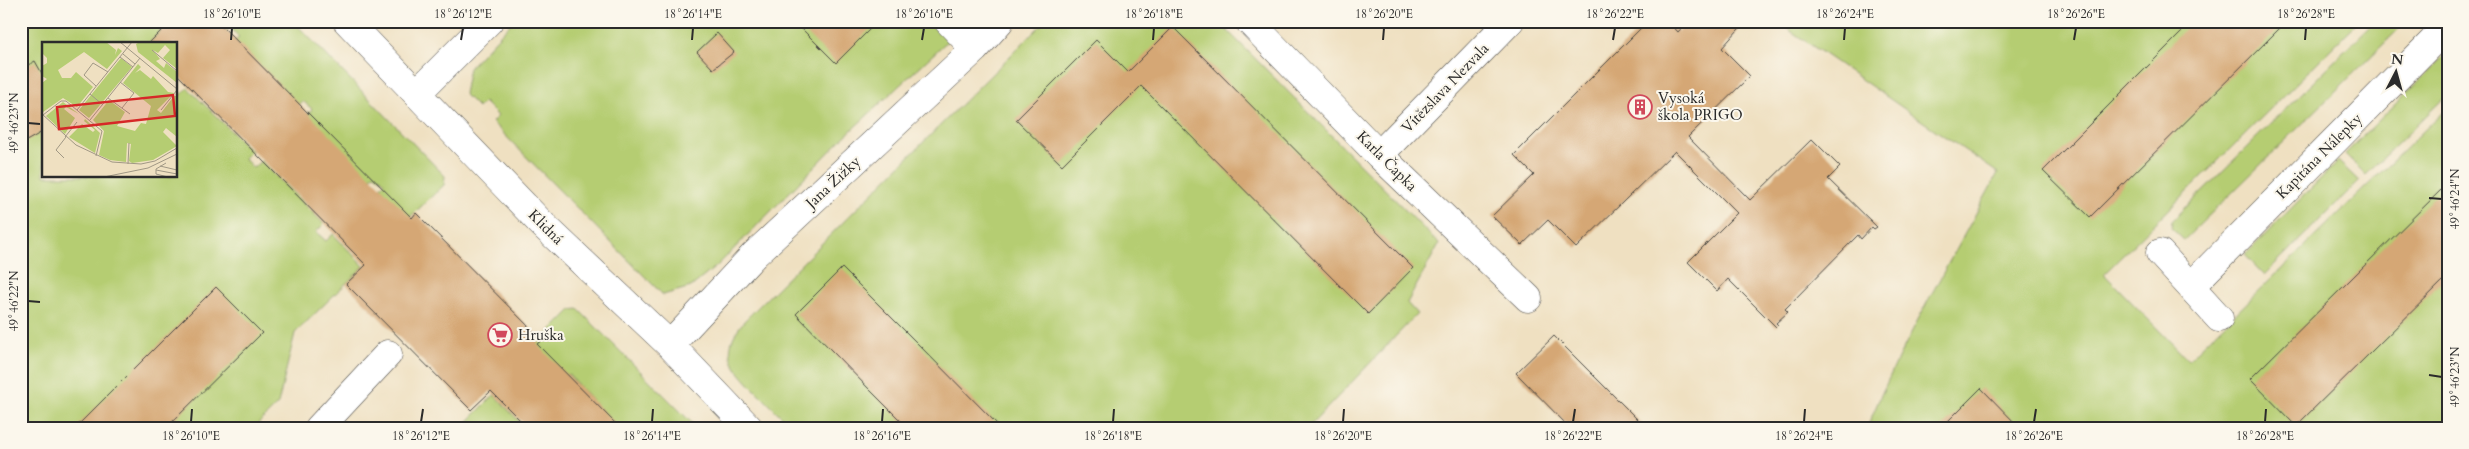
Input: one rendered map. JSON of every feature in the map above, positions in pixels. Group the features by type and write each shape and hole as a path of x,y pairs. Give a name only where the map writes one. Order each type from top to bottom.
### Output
{"street":[{"name":"Klidná","path":"347,21 542,224 670,344 749,428"},
{"path":"417,92 489,21"},
{"path":"948,21 975,49"},
{"name":"Jana Žižky","path":"670,344 754,256 975,49 1000,21"},
{"name":"Karla Čapka","path":"1249,21 1379,155 1528,298"},
{"name":"Vítězslava Nezvala","path":"1379,155 1510,21"},
{"name":"Kapitána Nálepky","path":"2191,286 2448,26"},
{"path":"2160,253 2220,318"},
{"path":"319,428 388,354"}],"green space":[{"path":"21,21 170,21 150,42 42,42 42,178 178,178 178,93 181,95 188,88 251,151 244,158 253,168 261,161 324,224 316,232 326,241 333,234 364,266 295,333 278,404 254,428 21,428"},
{"path":"214,21 293,21 445,176 444,185 410,217 380,188 385,182 375,174 370,178 307,115 312,109 303,101 298,106 235,41 239,37 230,28 225,32"},
{"path":"394,21 426,21 412,26"},
{"path":"513,21 969,21 844,137 718,265 691,287 663,295 492,122 498,116 484,102 478,108 464,94 469,68"},
{"path":"1045,21 1218,21 1439,244 1407,303 1417,314 1308,428 793,428 748,383 735,366 730,350 737,331 745,320"},
{"path":"1776,21 2359,21 2104,274 2188,360 2448,107 2448,428 1867,428 1912,330 1998,173"},
{"path":"2375,21 2407,21 2184,240 2171,228 2172,221"},
{"path":"2448,52 2448,94 2366,175 2345,154"},
{"path":"2338,161 2359,181 2264,275 2245,255"},
{"path":"578,309 697,428 618,428 568,374 566,375 536,345 571,310"},
{"path":"494,395 520,422 515,428 461,428"}],"building":[{"path":"171,21 217,21 412,218 416,213 542,340 537,344 620,428 528,428 491,391 471,410 346,284 366,265 178,75 178,42 150,42"},
{"path":"794,21 878,21 836,63"},
{"name":"Vysoká škola PRIGO","path":"1648,21 1668,21 1678,32 1688,21 1746,21 1722,48 1750,76 1688,137 1750,200 1812,139 1840,167 1828,179 1877,227 1874,229 1872,227 1861,239 1858,235 1785,309 1788,312 1776,323 1778,325 1776,327 1728,279 1717,291 1688,262 1737,213 1675,151 1576,248 1548,220 1522,245 1492,216 1534,175 1514,155"},
{"path":"2193,21 2287,21 2090,217 2043,171"},
{"path":"1173,27 1413,268 1368,314 1141,86 1062,165 1016,120 1096,40 1128,72"},
{"path":"717,33 734,52 713,69 697,52"},
{"path":"35,61 42,73 42,132 21,144 21,69"},
{"path":"2448,183 2448,276 2296,426 2250,379"},
{"path":"842,268 1001,428 908,428 869,389 796,314"},
{"path":"216,287 262,333 166,428 75,428"},
{"path":"1554,336 1646,428 1570,428 1516,373"},
{"path":"1981,388 2020,428 1941,428"}],"place":[{"name":"Vysoká škola PRIGO","path":"1640,107"},
{"name":"Hruška","path":"500,335"}]}
